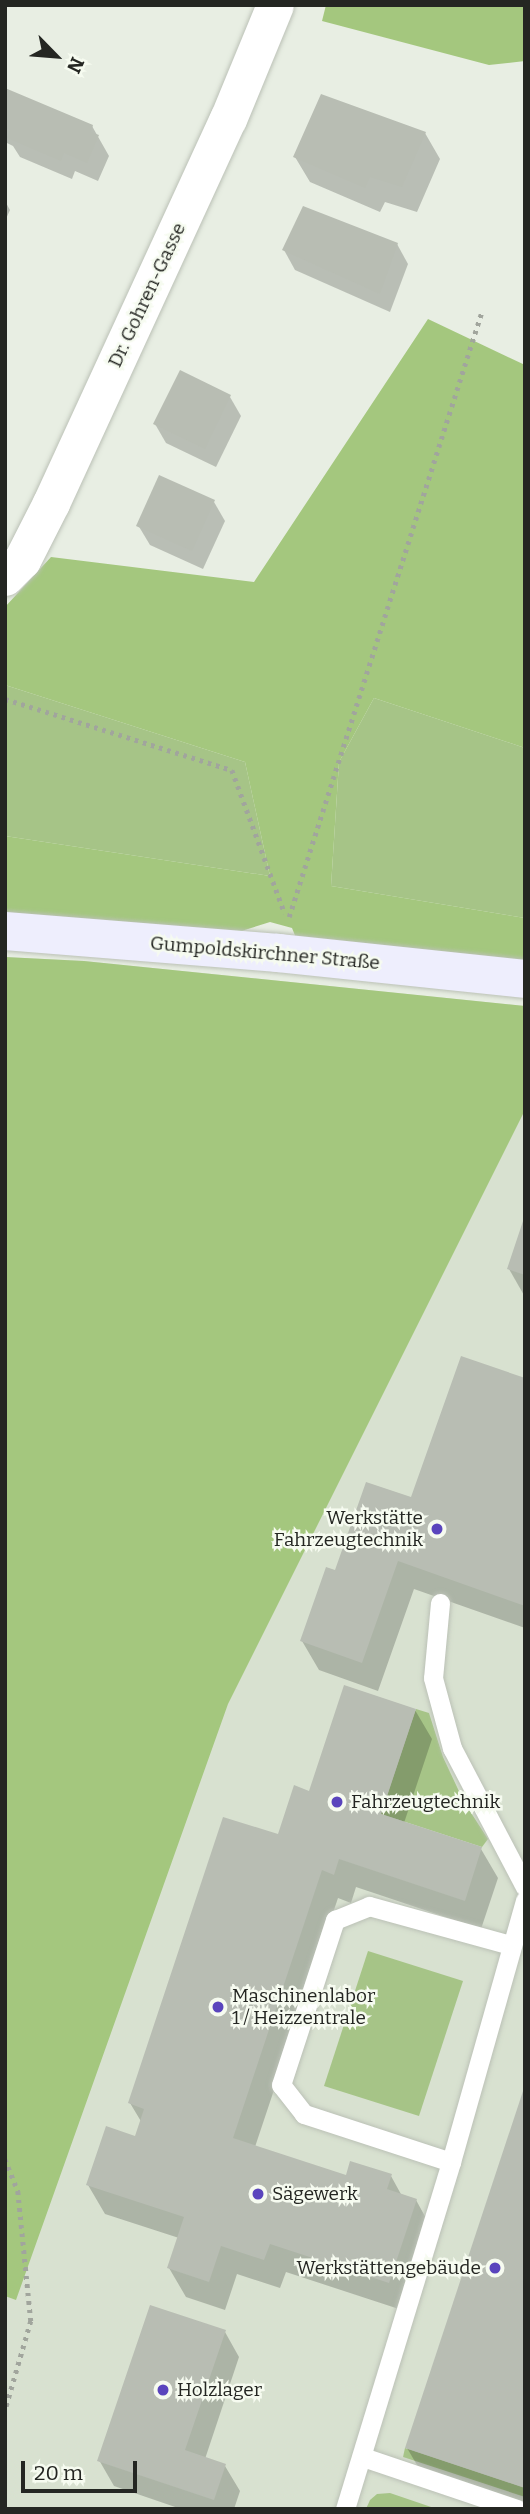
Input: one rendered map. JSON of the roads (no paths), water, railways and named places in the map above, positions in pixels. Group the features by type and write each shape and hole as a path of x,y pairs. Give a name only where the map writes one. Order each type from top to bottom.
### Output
{"main road":[{"name":"Gumpoldskirchner Straße","path":"5,931 278,953 525,979"}],"street":[{"name":"Dr. Gohren-Gasse","path":"5,577 22,559 51,503 228,119 275,5"}],"lane":[{"path":"440,1603 433,1678 452,1748 525,1887"},
{"path":"345,2509 363,2458 451,2162 525,1900"},
{"path":"451,2162 304,2115 281,2085 335,1920 369,1906 511,1945"},
{"path":"363,2458 517,2509"}],"place":[{"name":"Werkstätte Fahrzeugtechnik","path":"437,1529"},
{"name":"Fahrzeugtechnik","path":"337,1802"},
{"name":"Maschinenlabor 1 / Heizzentrale","path":"218,2007"},
{"name":"Sägewerk","path":"258,2194"},
{"name":"Werkstättengebäude","path":"495,2268"},
{"name":"Holzlager","path":"163,2390"}]}
